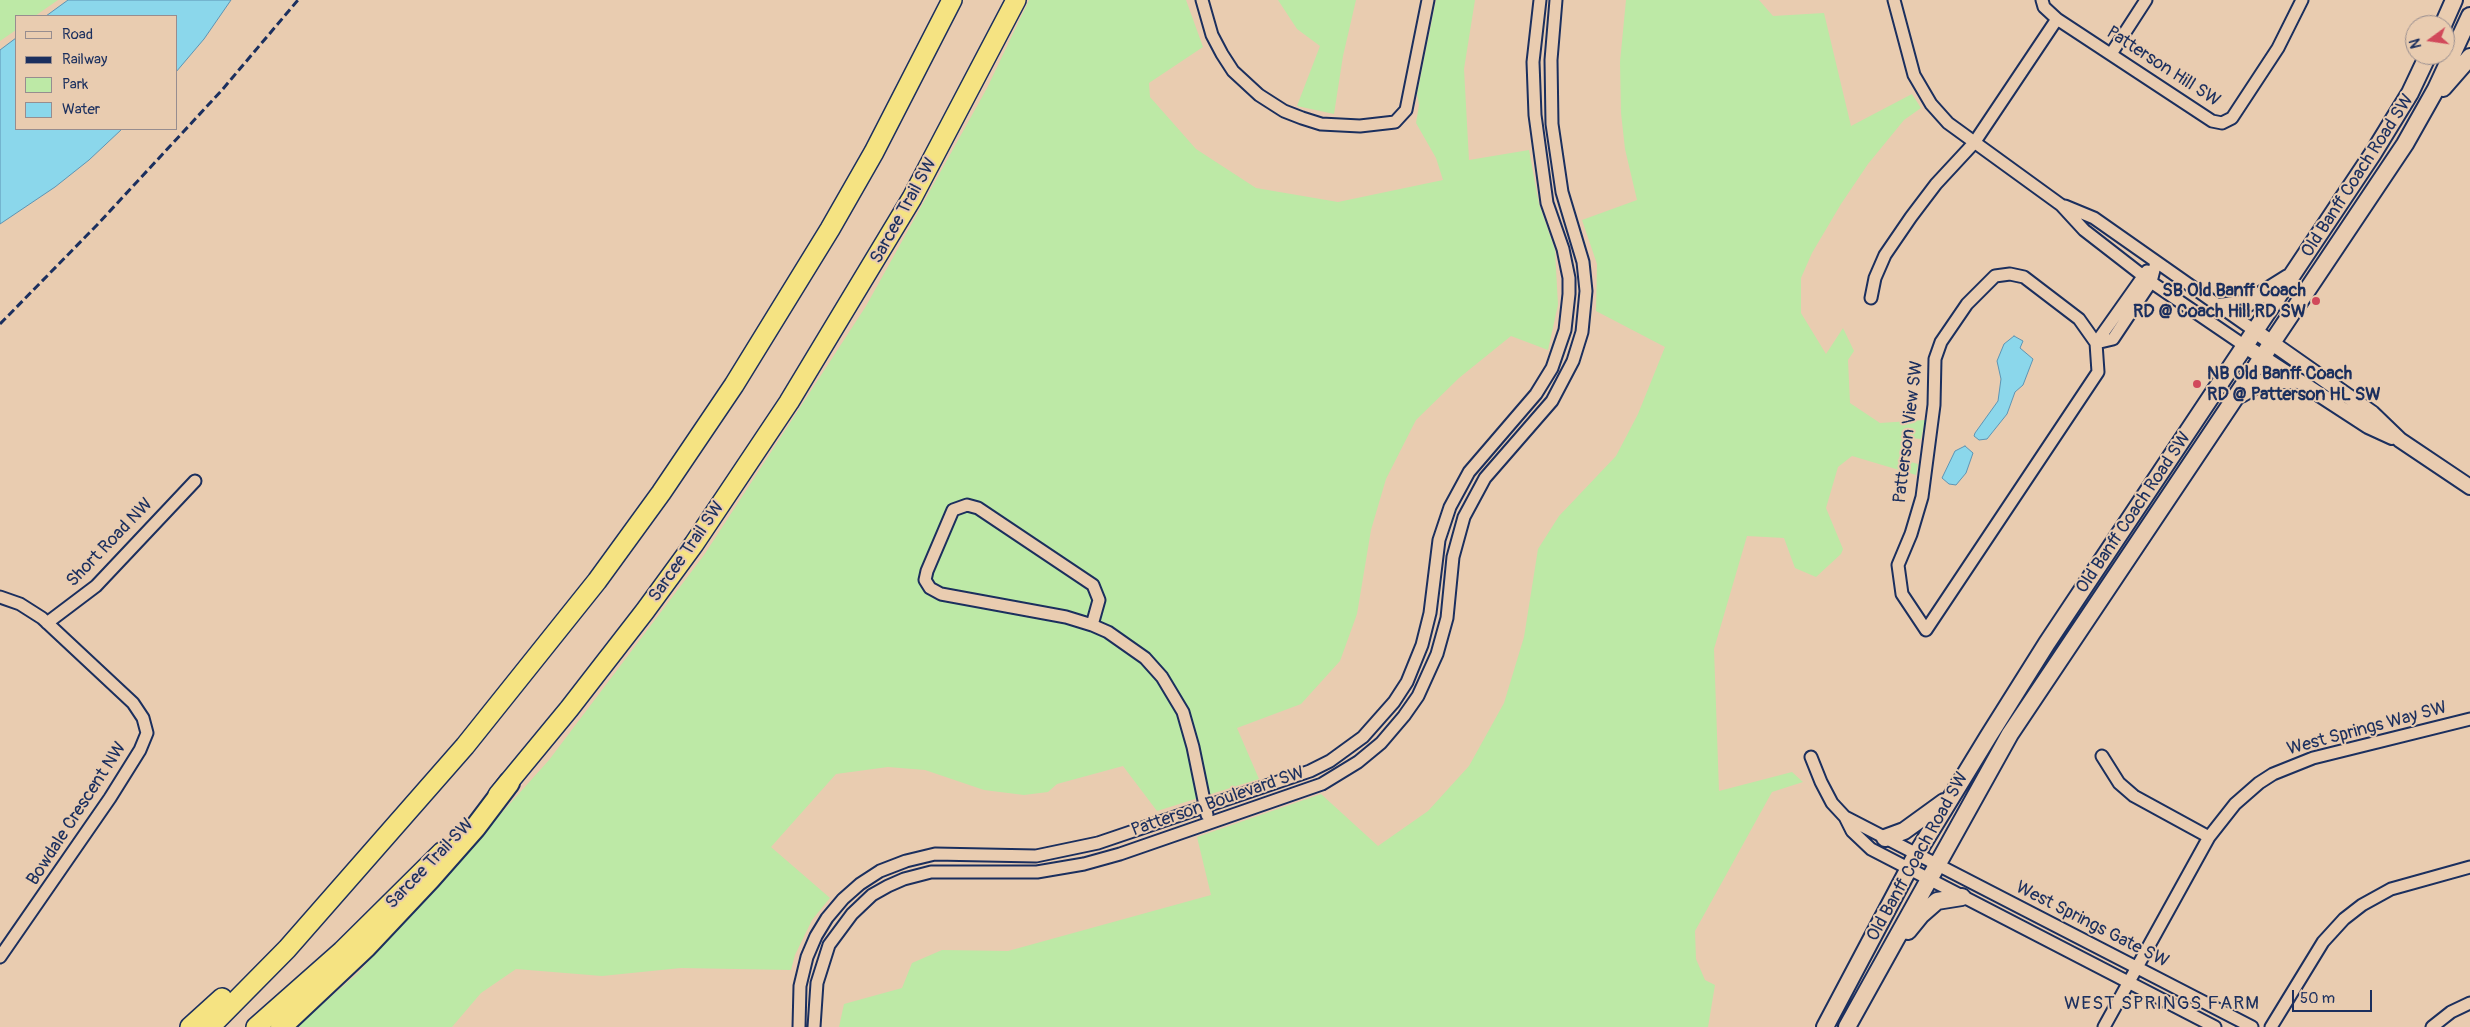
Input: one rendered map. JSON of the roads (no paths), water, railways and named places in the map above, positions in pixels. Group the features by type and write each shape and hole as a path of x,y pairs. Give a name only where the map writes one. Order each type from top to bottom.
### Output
{"highway":[{"path":"210,1027 287,949 471,739 597,581 661,493 734,385 830,229 874,152 952,0"},
{"name":"Sarcee Trail SW","path":"256,1027 396,900 509,783 606,662 688,552 790,402 912,198 1016,0"},
{"path":"281,1027 366,947 430,879 475,828 509,783"},
{"path":"190,1027 230,990 287,949"}],"main road":[{"name":"Old Banff Coach Road SW","path":"2447,15 2454,0"},
{"name":"Old Banff Coach Road SW","path":"1847,1027 2010,734 2238,396 2421,115 2468,25"},
{"path":"2421,115 2470,57"},
{"name":"Old Banff Coach Road SW","path":"1825,1027 1916,855 1951,796 2047,643 2392,124 2423,65"},
{"path":"2220,307 2241,305 2255,300 2292,276"},
{"path":"2238,396 2258,384 2270,380 2295,380"},
{"path":"1885,838 1904,831 1951,796"},
{"path":"1879,968 1928,908 1947,898 1962,897"}],"street":[{"path":"1202,0 1212,36 1222,54 1233,71 1259,95 1284,111 1321,124 1360,126 1389,124 1399,120 1406,110 1428,0"},
{"name":"Patterson Boulevard SW","path":"799,1027 800,986 805,963 816,936 827,918 843,899 860,884 880,872 906,861 935,854 1036,856 1098,843 1290,779 1320,766 1348,749 1381,719 1407,682 1422,645 1430,613 1434,566 1441,530 1469,472 1523,410 1552,368 1565,330 1570,294 1564,249 1547,203 1535,116 1533,62 1540,0"},
{"name":"Patterson Boulevard SW","path":"812,1027 817,983 829,945 852,914 872,895 888,886 904,879 941,871 996,874 1037,872 1102,860 1322,784 1358,762 1393,730 1418,696 1437,654 1446,618 1450,575 1458,534 1464,517 1484,478 1557,393 1573,361 1583,325 1586,291 1583,262 1562,192 1552,124 1551,60 1556,0"},
{"path":"1894,0 1909,62 1930,104 1948,123 2062,205 2094,218 2372,413 2400,440 2470,487"},
{"name":"Patterson Hill SW","path":"2042,0 2044,7 2057,19 2212,121 2222,123 2232,118 2278,48 2302,0"},
{"path":"2111,54 2146,0"},
{"path":"1871,298 1875,278 1885,255 1936,184 1974,143 2057,19"},
{"name":"Old Banff Coach Road SW","path":"2455,24 2468,25"},
{"path":"2062,205 2084,230 2146,279 2295,380 2368,426 2400,440"},
{"path":"2096,343 2146,279 2156,262"},
{"name":"Patterson View SW","path":"2010,274 2024,277 2079,318 2096,343 2098,372 1926,630 1902,594 1898,565 1911,534 1922,497 1934,405 1935,359 1941,342 1967,304 1995,276 2010,274"},
{"name":"Short Road NW","path":"47,623 96,586 195,481"},
{"path":"1092,625 1099,600 1093,585 978,508 967,505 953,510 926,571 926,580 930,588 941,594 1066,618 1092,625 1108,632 1145,658 1154,666 1174,695 1189,728 1210,824"},
{"path":"1441,530 1458,534"},
{"name":"Bowdale Crescent NW","path":"0,597 26,607 47,623 136,707 145,722 146,736 137,755 74,852 0,957"},
{"path":"1381,719 1393,730"},
{"name":"West Springs Way SW","path":"2104,1027 2209,837 2235,804 2259,783 2313,758 2470,719"},
{"path":"2102,756 2119,783 2134,796 2209,837"},
{"name":"West Springs Gate SW","path":"1811,758 1820,782 1832,803 1845,817 1852,831 1861,840 1909,870 2216,1027"},
{"name":"West Springs Gate SW","path":"1845,817 2252,1027"},
{"path":"1036,856 1037,872"},
{"path":"2271,1027 2323,942 2344,919 2362,905 2391,889 2470,867"},
{"path":"880,872 888,886"},
{"path":"2432,1027 2451,1012 2470,1003"}],"water":[{"path":"68,0 231,0 204,39 178,70 178,15 47,15"},
{"path":"15,39 15,130 121,130 89,160 55,187 0,224 0,50"},
{"path":"2014,336 2023,341 2020,348 2033,359 2023,385 2015,392 2007,414 1987,439 1979,440 1974,436 1975,433 1998,401 2001,379 1997,361 2004,344"},
{"path":"1965,446 1973,453 1966,473 1956,485 1949,484 1942,478 1955,451"}],"railway":[{"path":"0,324 97,225 222,90 298,0"}],"place":[{"name":"SB Old Banff Coach RD @ Coach Hill RD SW","path":"2316,301"},
{"name":"NB Old Banff Coach RD @ Patterson HL SW","path":"2197,384"}],"district":[{"name":"WEST SPRINGS FARM","path":"2162,1004"}]}
